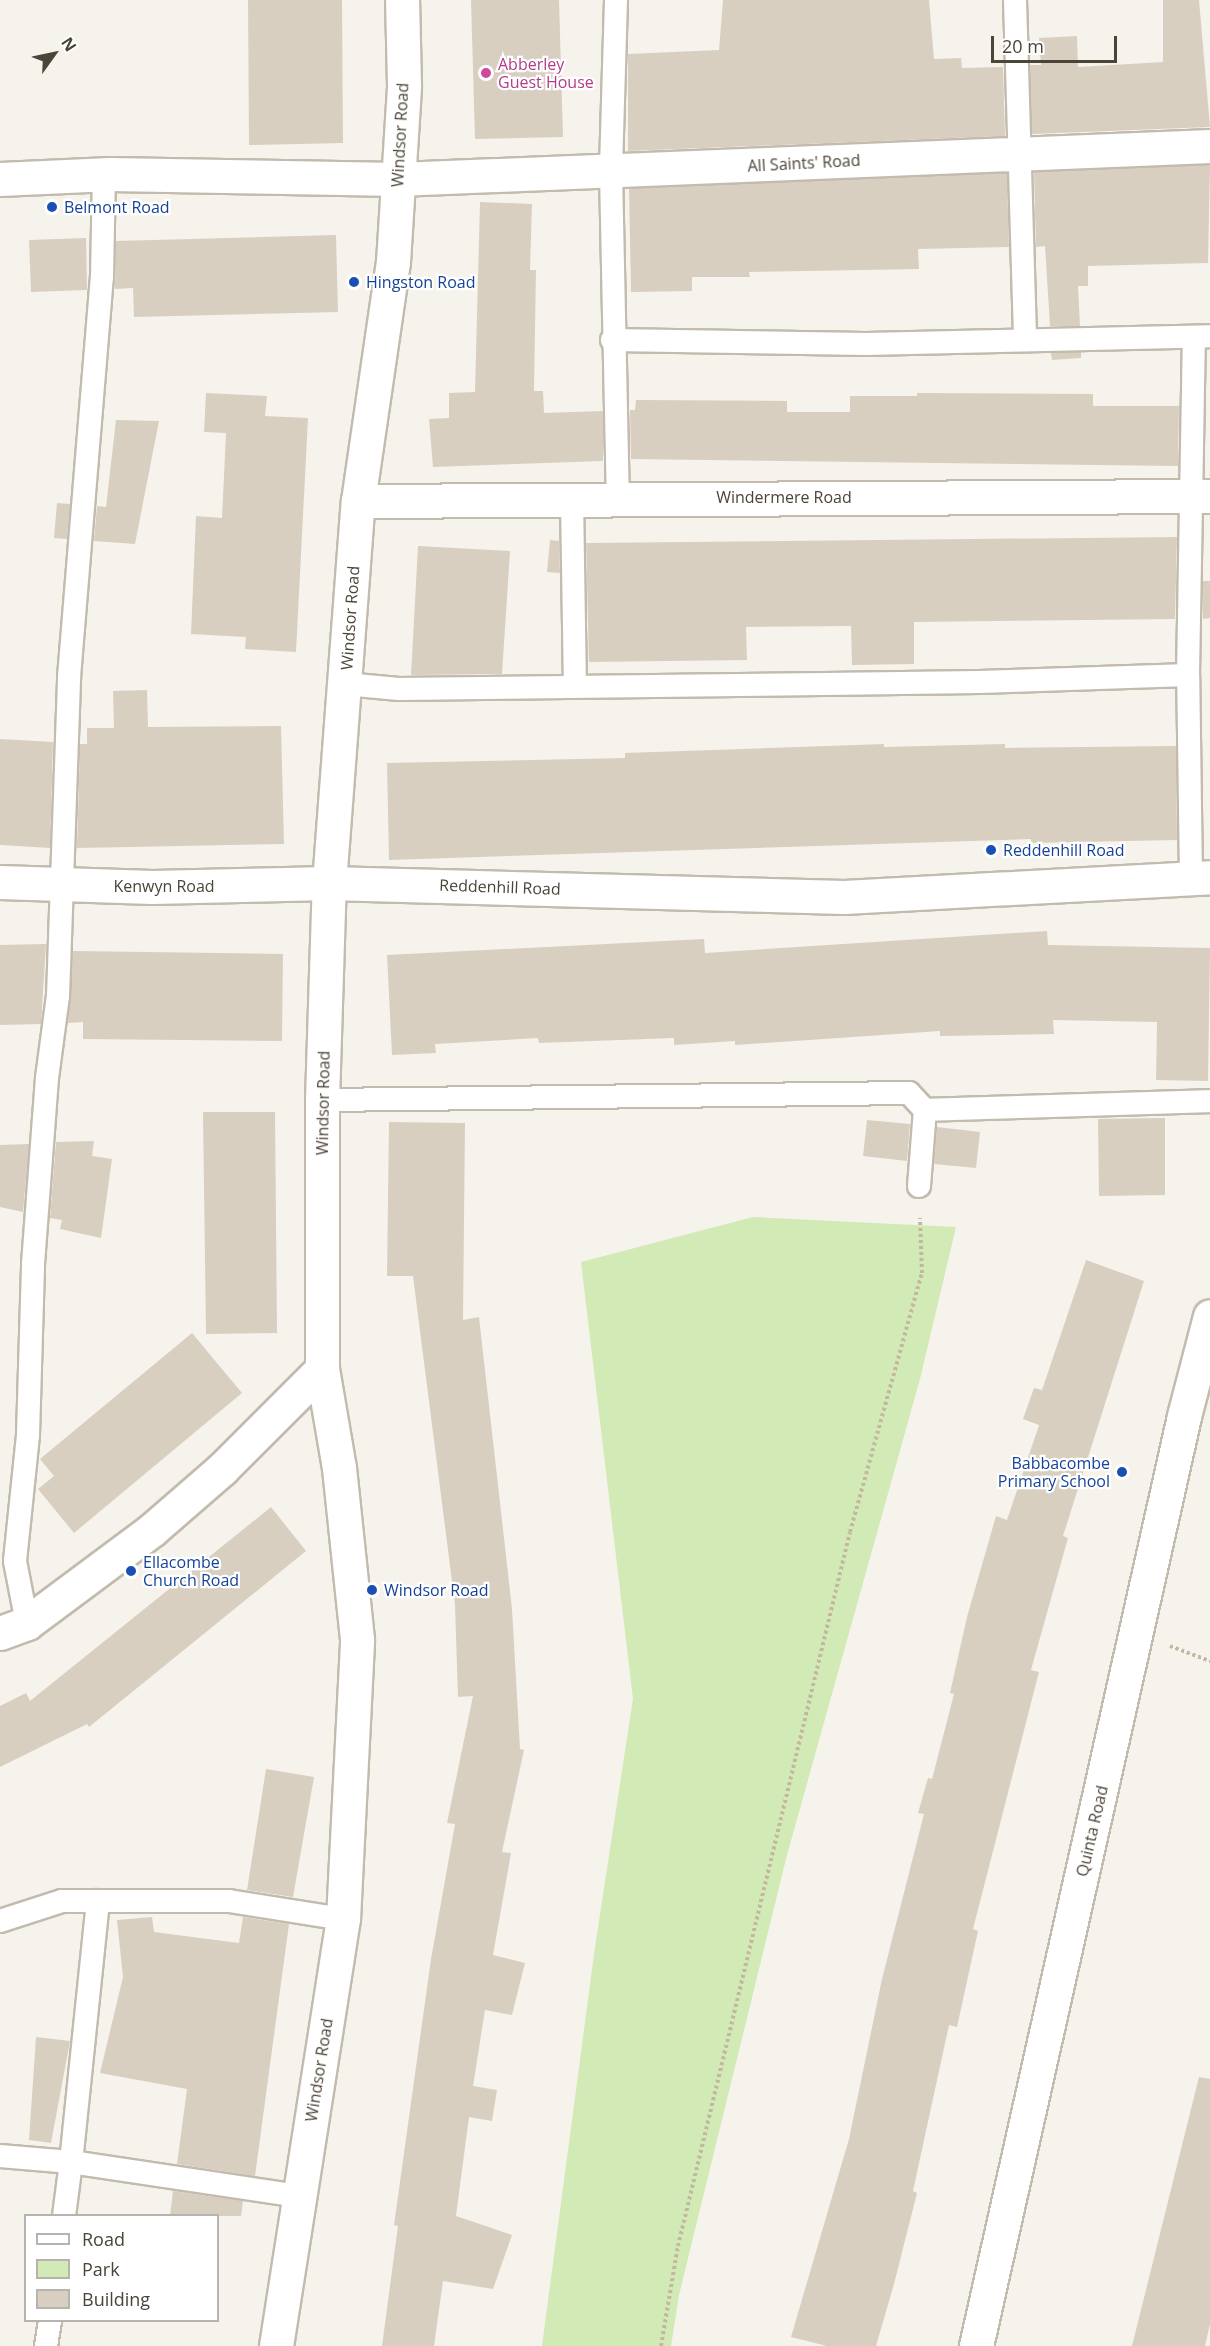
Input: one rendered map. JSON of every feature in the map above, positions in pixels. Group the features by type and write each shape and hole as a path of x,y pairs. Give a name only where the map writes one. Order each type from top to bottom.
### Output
{"street":[{"name":"Windsor Road","path":"276,2346 343,1919 357,1639 339,1468 322,1369 322,1100 329,883 358,501 393,262 404,85 402,0"},
{"name":"All Saints' Road","path":"398,179 1021,156 1210,146"},
{"path":"0,179 104,174 398,179"},
{"name":"Windermere Road","path":"358,501 1202,496"},
{"name":"Reddenhill Road","path":"329,883 844,897 1200,878"},
{"name":"Kenwyn Road","path":"0,882 152,887 329,883"},
{"name":"Quinta Road","path":"976,2346 1184,1416 1210,1317"},
{"path":"14,1628 170,1514 222,1469 322,1369"}],"lane":[{"path":"616,0 611,172 612,340 618,498"},
{"path":"1015,0 1021,156 1024,339"},
{"path":"14,1628 15,1561 28,1435 33,1264 47,1078 58,996 69,677 102,277 104,174"},
{"path":"612,340 866,344 1202,337 1202,496 1188,675 1200,878"},
{"path":"572,499 574,684"},
{"path":"345,684 399,689 574,684 980,682 1188,675"},
{"path":"322,1100 909,1093 925,1110 919,1186"},
{"path":"925,1110 1210,1101"},
{"path":"0,1922 62,1901 229,1901 343,1919"},
{"path":"64,2214 98,1901"},
{"path":"0,2156 71,2162 299,2196"},
{"path":"46,2346 50,2322"}],"path":[{"path":"661,2346 678,2246 850,1532 922,1273 919,1186"}],"green space":[{"path":"753,1217 956,1227 920,1379 787,1855 679,2295 671,2346 542,2346 595,1947 633,1699 581,1262"}],"building":[{"path":"248,0 342,0 343,143 249,145"},
{"path":"471,0 559,0 563,137 475,139"},
{"path":"723,0 929,0 934,59 961,58 962,68 1003,67 1005,136 628,151 628,54 719,50"},
{"path":"1163,0 1199,0 1210,127 1032,134 1030,65 1041,65 1039,38 1077,36 1078,67 1163,62"},
{"path":"1210,165 1208,263 1088,266 1088,286 1078,286 1080,326 1050,326 1045,246 1036,247 1034,172"},
{"path":"1007,173 1009,247 918,249 919,269 749,272 750,277 692,277 692,291 631,292 629,188"},
{"path":"480,202 532,204 530,270 536,270 534,391 543,391 544,413 603,411 603,461 433,467 429,419 449,418 449,393 475,392"},
{"path":"336,235 338,312 134,317 133,288 115,289 116,241"},
{"path":"86,238 87,290 31,292 29,240"},
{"path":"1081,352 1081,358 1052,360 1051,353"},
{"path":"206,393 267,396 265,416 308,418 296,652 245,649 246,637 191,634 196,516 222,518 226,433 204,432"},
{"path":"917,393 1093,394 1093,406 1179,406 1178,466 631,459 630,410 635,410 636,400 787,401 787,412 850,412 850,396 917,396"},
{"path":"116,420 159,421 135,544 94,541 97,506 106,507"},
{"path":"57,503 70,504 67,539 54,538"},
{"path":"1177,537 1175,619 914,622 914,664 852,665 851,626 746,627 747,660 589,662 586,543"},
{"path":"550,540 559,541 560,573 547,572"},
{"path":"418,546 510,551 502,674 411,675"},
{"path":"1203,581 1210,581 1210,618 1203,619"},
{"path":"147,690 148,727 281,726 284,844 77,848 80,744 87,744 87,728 114,728 113,691"},
{"path":"0,739 53,742 50,848 0,845"},
{"path":"884,744 884,747 1005,744 1005,748 1176,746 1177,840 1031,843 1031,839 389,860 387,763 625,758 625,753"},
{"path":"1047,931 1048,945 1210,948 1208,1081 1156,1080 1157,1022 1053,1020 1054,1034 940,1036 940,1031 735,1045 735,1041 674,1045 674,1038 539,1043 538,1038 435,1044 436,1053 392,1055 387,955 704,939 705,953"},
{"path":"46,944 41,1024 0,1025 0,945"},
{"path":"73,951 283,954 282,1041 83,1039 83,1022 68,1023"},
{"path":"203,1112 275,1112 277,1333 206,1334"},
{"path":"1165,1118 1165,1195 1099,1196 1098,1119"},
{"path":"867,1120 910,1124 907,1161 863,1156"},
{"path":"389,1122 465,1123 463,1320 479,1317 512,1609 520,1749 524,1750 502,1852 511,1853 493,1955 525,1963 512,2015 485,2010 473,2086 497,2090 492,2121 469,2117 456,2216 512,2235 493,2289 443,2281 434,2346 382,2346 398,2226 394,2225 431,1959 455,1824 447,1823 473,1696 458,1697 455,1605 413,1276 387,1276"},
{"path":"937,1127 980,1132 976,1168 934,1164"},
{"path":"94,1141 92,1156 112,1159 101,1238 60,1229 62,1220 50,1218 56,1142"},
{"path":"29,1144 23,1212 0,1207 0,1145"},
{"path":"1086,1260 1144,1281 1063,1536 1068,1538 1031,1670 1039,1672 973,1929 978,1931 957,2027 949,2025 913,2191 917,2193 894,2284 876,2346 827,2346 791,2337 849,2139 882,1979 924,1814 918,1813 928,1778 932,1779 954,1694 950,1693 967,1617 996,1516 1007,1520 1039,1425 1023,1419 1034,1388 1042,1390"},
{"path":"192,1333 242,1393 74,1533 38,1489 54,1476 40,1459"},
{"path":"271,1507 306,1551 89,1727 87,1724 0,1767 0,1706 26,1693 30,1701"},
{"path":"266,1769 314,1777 293,1897 247,1890"},
{"path":"152,1917 154,1932 239,1943 243,1917 289,1924 255,2176 177,2164 187,2089 100,2073 123,1977 117,1920"},
{"path":"36,2037 70,2041 51,2143 29,2140"},
{"path":"1199,2077 1210,2079 1210,2324 1205,2346 1132,2346"},
{"path":"173,2191 243,2201 241,2216 170,2214"}],"place":[{"name":"Abberley Guest House","path":"486,73"},
{"name":"Belmont Road","path":"52,207"},
{"name":"Hingston Road","path":"354,282"},
{"name":"Reddenhill Road","path":"991,850"},
{"name":"Babbacombe Primary School","path":"1122,1472"},
{"name":"Ellacombe Church Road","path":"131,1571"},
{"name":"Windsor Road","path":"372,1590"}]}
